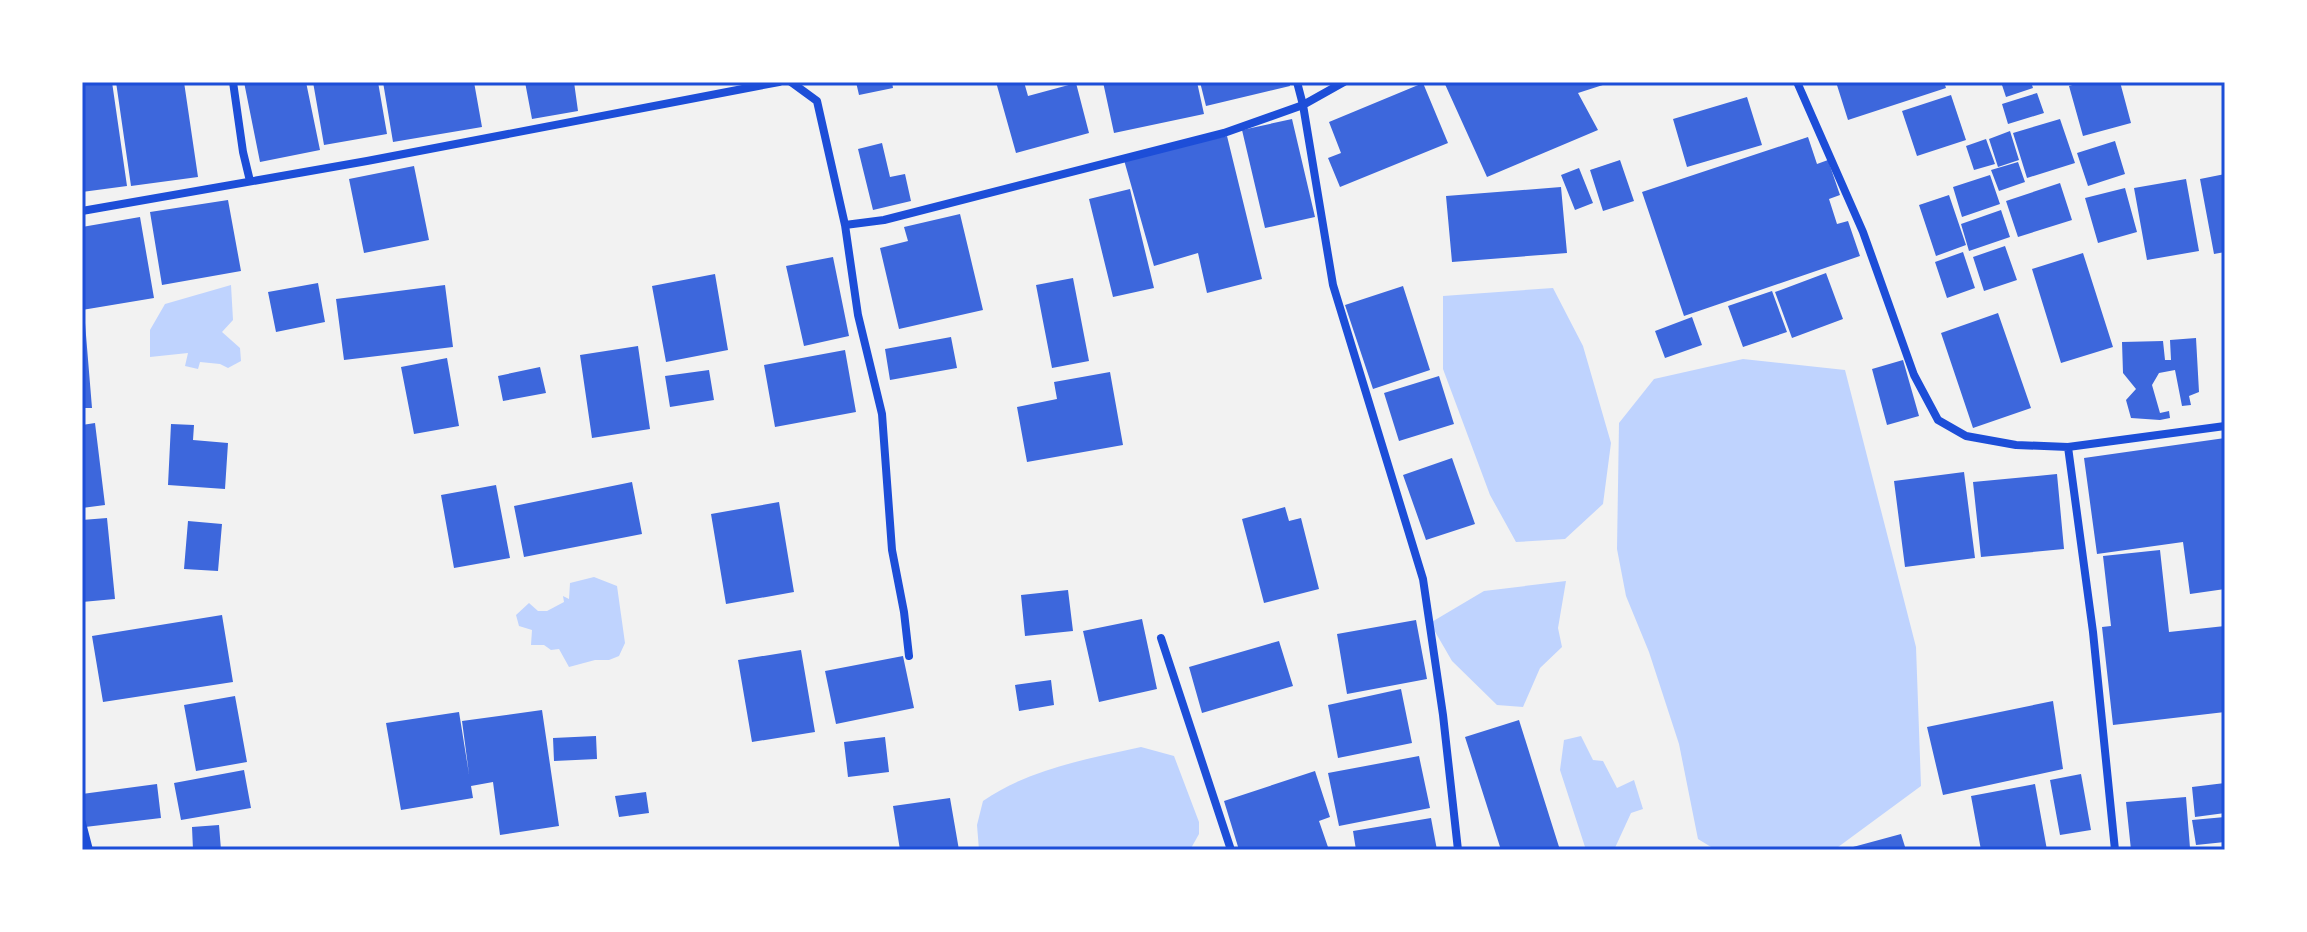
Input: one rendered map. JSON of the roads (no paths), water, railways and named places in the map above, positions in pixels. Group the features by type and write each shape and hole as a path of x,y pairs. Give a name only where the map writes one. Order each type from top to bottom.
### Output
{"street":[{"path":"233,82 250,181"},
{"path":"82,211 779,82"},
{"path":"791,82 817,101 845,225 858,315 882,414 892,550 909,656"},
{"path":"1297,82 1333,285 1423,579 1443,715 1458,850"},
{"path":"845,225 884,220 1224,133 1303,105 1344,82"},
{"path":"1797,82 1863,232 1914,375 1938,420 1966,436 2016,445 2068,447 2225,426"},
{"path":"2068,447 2093,632 2115,850"},
{"path":"1161,638 1231,850"},
{"path":"82,823 89,850"}],"water":[{"path":"231,285 233,320 222,332 240,348 241,361 228,368 200,362 198,369 185,366 188,353 150,357 150,330 165,304"},
{"path":"1553,288 1583,346 1611,443 1603,504 1565,539 1516,542 1490,495 1443,369 1443,296"},
{"path":"1743,359 1845,370 1916,647 1921,786 1834,850 1716,850 1698,839 1679,744 1649,652 1626,596 1617,549 1619,423 1654,379"},
{"path":"594,577 617,586 625,643 619,656 569,667 559,649 531,645 532,630 519,626 516,615 529,603 538,611 547,611 564,602 563,596 569,599 570,583"},
{"path":"1566,581 1558,628 1562,647 1540,668 1523,707 1497,705 1452,661 1430,623 1484,591"},
{"path":"1581,736 1593,760 1603,761 1617,788 1634,780 1643,809 1631,813 1614,850 1586,850 1560,770 1564,740"},
{"path":"1141,747 1174,756 1199,822 1199,834 1190,850 979,850 977,825 983,801 1039,773"}]}
